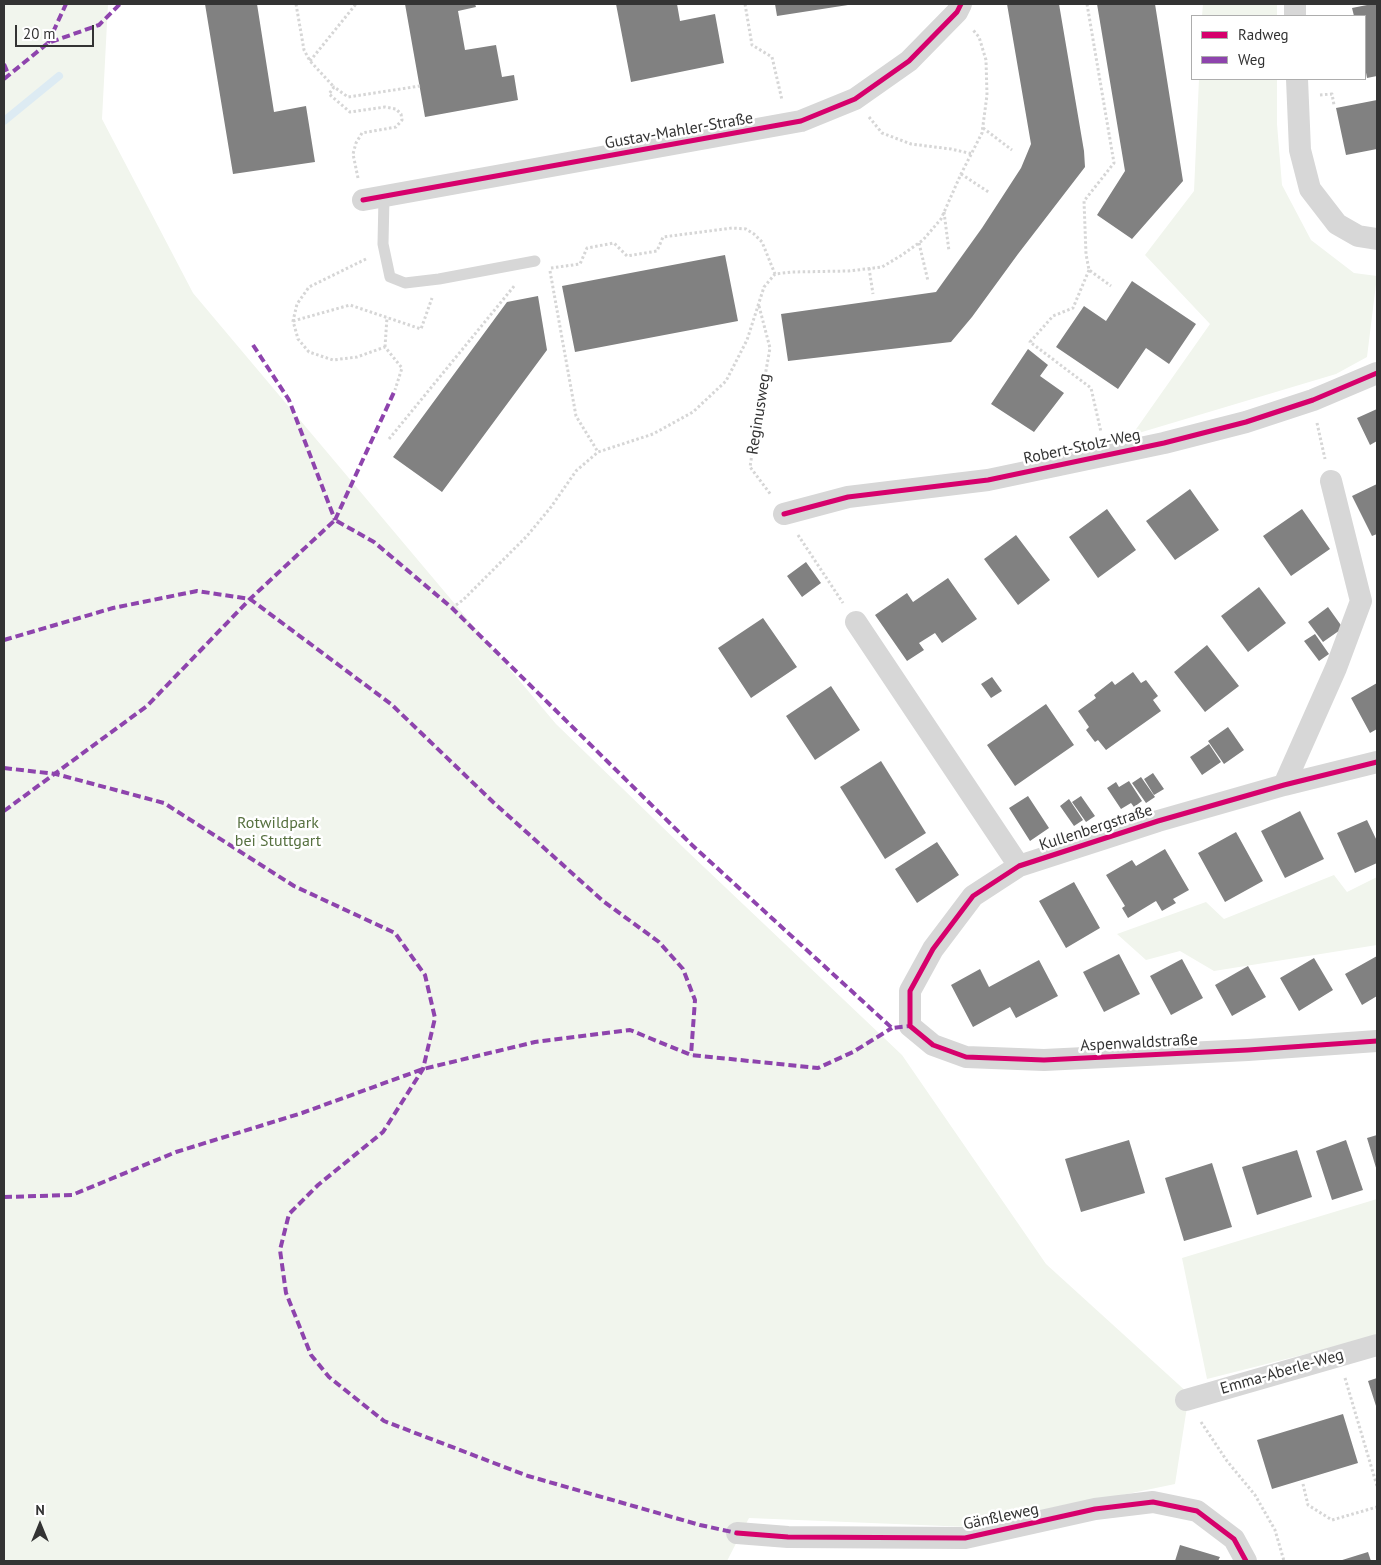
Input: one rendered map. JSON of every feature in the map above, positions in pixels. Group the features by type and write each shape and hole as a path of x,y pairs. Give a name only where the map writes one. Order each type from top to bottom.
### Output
{"street":[{"name":"Gustav-Mahler-Straße","path":"373,198 801,121 855,99 909,62 959,8"},
{"path":"1297,80 1300,150 1310,189 1338,224 1358,236 1377,239"},
{"name":"Robert-Stolz-Weg","path":"784,514 848,496 988,480 1164,442 1246,422 1313,400 1377,373"},
{"path":"1284,785 1336,668 1361,602 1330,481"},
{"path":"856,622 1019,866"},
{"name":"Kullenbergstraße","path":"910,1026 910,991 933,949 973,896 1019,866 1158,821 1284,785 1377,762"},
{"name":"Aspenwaldstraße","path":"910,1026 933,1045 966,1057 1035,1060 1248,1050 1377,1041"},
{"name":"Emma-Aberle-Weg","path":"1186,1400 1377,1345"},
{"name":"Gänßleweg","path":"737,1533 788,1537 965,1538 1095,1509 1153,1502 1197,1511 1234,1539 1246,1561"}],"lane":[{"path":"373,198 390,277 406,283 439,279 535,261"}],"path":[{"path":"296,4 304,50 310,61 334,86 348,97 420,86"},
{"path":"310,61 356,4"},
{"path":"745,4 752,45 772,57 788,124"},
{"path":"1087,4 1114,163 1084,201 1086,254 1089,270 1073,308 1052,316 1030,342 1090,388 1106,455"},
{"path":"452,608 463,600 527,536 551,507 576,471 598,452 653,434 693,412 726,381 747,340 764,287 775,274 849,271 882,266 919,243 941,219 960,174 973,154 982,134 987,95 986,60 978,37 959,8"},
{"path":"334,86 329,94 350,112 385,107 396,109 400,114 402,120 396,127 362,134 356,143 353,154 373,198"},
{"path":"855,99 882,133 911,144 973,154"},
{"path":"983,127 1012,150"},
{"path":"960,174 990,193"},
{"path":"944,211 949,251"},
{"path":"598,452 576,416 549,268 580,264 587,248 614,243 628,256 657,251 663,237 732,228 746,229 762,242 775,274"},
{"path":"919,243 928,281"},
{"path":"383,244 372,257 322,279 309,287 297,304 294,320 298,339 309,352 333,360 357,357 385,347"},
{"path":"389,439 535,261"},
{"path":"869,268 873,294"},
{"path":"1089,270 1111,286"},
{"path":"294,320 350,305 421,329 439,279"},
{"path":"387,317 385,347 402,368 395,390"},
{"path":"1339,1356 1377,1486"},
{"path":"1186,1400 1227,1461 1254,1495 1275,1530 1284,1561"},
{"path":"1303,1484 1308,1504 1332,1520 1377,1507"}],"green space":[{"name":"Rotwildpark bei Stuttgart","path":"4,4 108,4 102,119 193,293 556,724 902,1055 1046,1264 1189,1394 1175,1484 969,1527 749,1518 727,1561 4,1561"},
{"path":"1203,4 1277,4 1277,15 1202,15"},
{"path":"1199,80 1277,80 1277,124 1282,185 1311,240 1354,273 1377,276 1367,357 1336,374 1132,435 1210,324 1145,255 1194,191"},
{"path":"1334,875 1347,892 1377,877 1377,945 1214,971 1180,951 1146,960 1117,934 1206,902 1224,919"},
{"path":"1377,1199 1377,1336 1207,1379 1182,1258"}],"building":[{"path":"205,4 257,4 274,112 306,106 315,162 233,174"},
{"path":"405,4 475,4 476,7 458,11 465,50 496,45 502,77 514,75 518,100 425,117"},
{"path":"616,4 677,4 680,21 715,14 724,63 631,82"},
{"path":"775,4 848,4 848,5 777,16"},
{"path":"1007,4 1059,4 1084,151 1085,167 951,342 788,361 781,314 936,292 982,228 1021,168 1031,144"},
{"path":"1097,4 1155,4 1183,181 1132,239 1097,215 1125,171"},
{"path":"1377,4 1377,76 1367,78 1366,72 1366,15 1354,15 1352,8"},
{"path":"1377,100 1377,149 1346,155 1336,108"},
{"path":"725,255 738,321 575,352 562,286"},
{"path":"1132,281 1196,324 1169,364 1146,348 1118,389 1056,347 1084,306 1106,321"},
{"path":"538,296 547,350 442,492 393,457 507,302"},
{"path":"1028,349 1048,365 1040,376 1064,393 1034,432 991,404"},
{"path":"1377,409 1377,441 1370,445 1357,418"},
{"path":"1377,484 1377,534 1372,536 1352,496"},
{"path":"1190,489 1219,530 1175,560 1146,521"},
{"path":"1107,509 1136,550 1098,578 1069,537"},
{"path":"1302,509 1330,549 1291,576 1263,536"},
{"path":"1016,535 1050,580 1018,605 984,559"},
{"path":"806,562 821,583 802,597 787,576"},
{"path":"948,578 977,619 942,643 935,633 919,643 924,650 907,661 875,615 907,593 913,602"},
{"path":"1259,587 1286,623 1248,652 1221,616"},
{"path":"1328,607 1343,628 1323,642 1308,622"},
{"path":"763,618 797,667 751,698 718,648"},
{"path":"1315,634 1329,654 1319,661 1304,641"},
{"path":"1207,645 1239,686 1205,712 1174,672"},
{"path":"1133,672 1141,683 1146,680 1158,696 1153,700 1161,711 1106,750 1098,740 1095,742 1086,730 1089,727 1078,711 1096,698 1094,695 1112,681 1115,685"},
{"path":"992,677 1002,691 991,698 981,684"},
{"path":"1377,683 1377,729 1370,733 1351,698"},
{"path":"831,686 860,730 815,760 786,716"},
{"path":"1046,704 1074,745 1015,786 987,745"},
{"path":"1228,727 1244,750 1224,764 1208,741"},
{"path":"1209,744 1221,762 1202,775 1190,757"},
{"path":"881,761 926,833 885,859 840,787"},
{"path":"1153,773 1164,789 1154,795 1144,779"},
{"path":"1141,777 1155,797 1146,803 1132,783"},
{"path":"1129,781 1142,801 1134,807 1131,803 1121,809 1107,788 1116,782 1119,787"},
{"path":"1028,796 1049,828 1030,841 1009,808"},
{"path":"1081,796 1095,816 1086,822 1072,802"},
{"path":"1069,799 1083,820 1074,826 1060,806"},
{"path":"1300,811 1324,859 1285,878 1261,831"},
{"path":"1367,820 1377,841 1377,863 1355,873 1337,833"},
{"path":"1236,832 1263,881 1225,902 1198,853"},
{"path":"937,842 959,875 917,903 895,869"},
{"path":"1165,849 1189,890 1173,899 1176,903 1162,911 1156,901 1128,918 1122,908 1125,906 1106,875 1132,860 1136,866"},
{"path":"1074,882 1100,928 1066,948 1039,901"},
{"path":"1119,954 1140,994 1104,1012 1083,972"},
{"path":"1377,956 1377,996 1362,1005 1345,974"},
{"path":"1314,958 1333,990 1299,1011 1280,978"},
{"path":"1182,959 1203,998 1171,1015 1150,976"},
{"path":"1039,960 1058,996 1016,1018 1010,1007 973,1027 951,985 980,969 989,987"},
{"path":"1248,966 1266,997 1232,1016 1215,985"},
{"path":"1377,1135 1377,1171 1367,1138"},
{"path":"1129,1140 1145,1193 1081,1212 1065,1159"},
{"path":"1346,1140 1363,1190 1332,1200 1316,1151"},
{"path":"1297,1150 1312,1197 1257,1215 1242,1167"},
{"path":"1212,1163 1232,1227 1184,1241 1165,1178"},
{"path":"1377,1378 1377,1409 1368,1381"},
{"path":"1343,1414 1358,1463 1272,1489 1257,1440"},
{"path":"1180,1545 1220,1557 1218,1561 1175,1561"},
{"path":"1368,1552 1371,1561 1339,1561"}],"waterway":[{"path":"4,121 59,76"}],"marked path":[{"path":"48,43 66,4"},
{"path":"4,79 48,43 99,25 120,4"},
{"path":"4,64 9,76"},
{"path":"253,345 289,400 335,520"},
{"path":"335,520 395,390"},
{"path":"4,811 147,706 250,599 335,520 374,542 452,608 692,845 892,1028 910,1026"},
{"path":"4,640 113,608 197,591 250,599 391,704 493,802 603,901 659,942 683,969 695,1000 691,1055"},
{"path":"4,768 56,774 164,803 294,886 395,933 425,975 435,1018 423,1069 383,1132 318,1185 289,1214 280,1250 286,1293 311,1355 329,1377 384,1421 528,1476 700,1525 737,1533"},
{"path":"4,1197 72,1195 176,1152 302,1113 423,1069 535,1042 630,1030 691,1055 818,1068 853,1052 892,1028"}],"cycle path":[{"path":"363,200 801,121 855,99 909,61 957,12 961,4"},
{"path":"784,514 848,497 988,480 1164,443 1246,422 1313,400 1377,373"},
{"path":"1377,762 1284,785 1158,821 1019,866 973,896 933,949 910,991 910,1026 933,1045 966,1057 1044,1060 1248,1050 1377,1041"},
{"path":"737,1533 788,1537 965,1538 1095,1509 1153,1502 1197,1511 1234,1539 1246,1561"}]}
